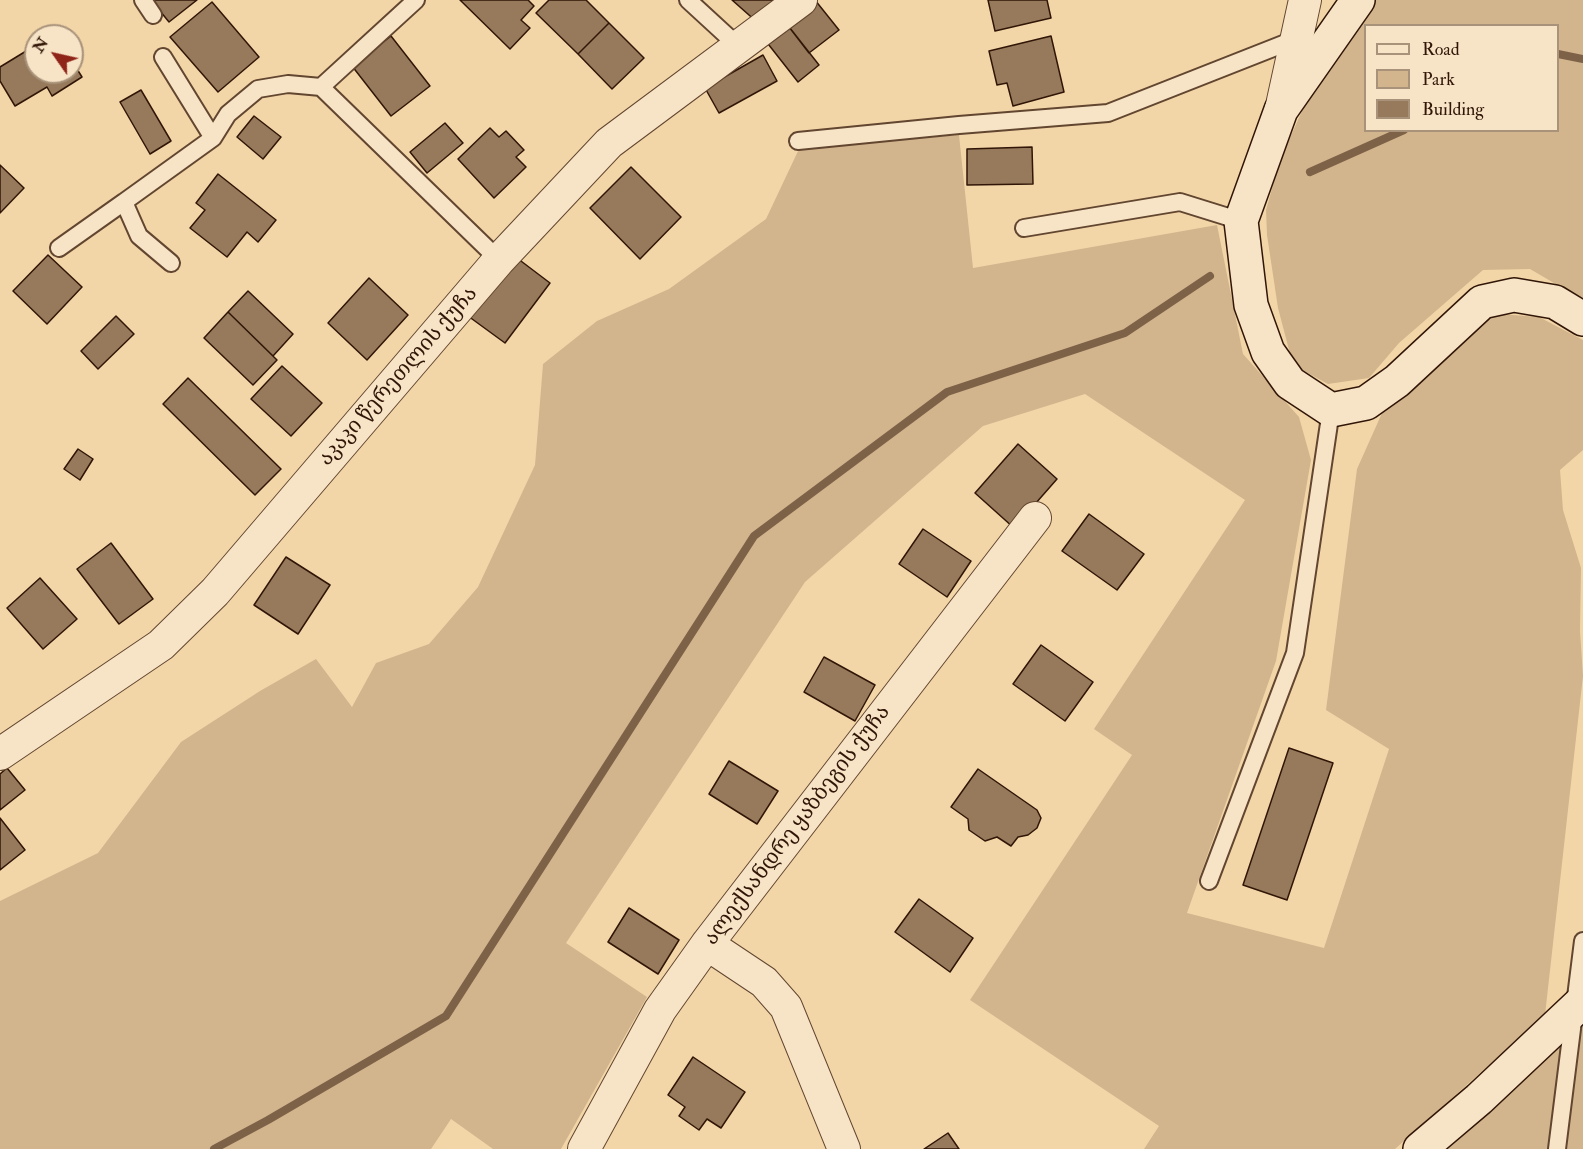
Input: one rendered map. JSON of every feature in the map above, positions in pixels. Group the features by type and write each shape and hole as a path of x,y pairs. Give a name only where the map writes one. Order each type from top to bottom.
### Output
{"main road":[{"path":"1358,0 1281,110 1241,221 1251,305 1268,352 1290,383 1331,410 1366,403 1397,381 1482,302 1514,295 1555,302 1583,319"},
{"path":"1420,1149 1479,1099 1579,1006"}],"street":[{"name":"აკაკი წერეთლის ქუჩა","path":"0,754 160,645 215,592 499,260 609,143 801,0"},
{"path":"1281,110 1305,0"},
{"name":"ალექსანდრე ყაზბეგის ქუჩა","path":"584,1149 660,1010 707,944 1035,518"},
{"path":"707,944 764,982 786,1007 844,1149"}],"lane":[{"path":"143,0 153,15"},
{"path":"321,87 416,0"},
{"path":"688,0 738,46"},
{"path":"798,141 959,125 1108,114 1296,39"},
{"path":"163,57 213,138"},
{"path":"59,248 213,138 228,114 258,89 288,84 321,87 499,260"},
{"path":"124,202 139,236 171,263"},
{"path":"1024,228 1180,202 1241,221"},
{"path":"1209,881 1295,653 1331,410"},
{"path":"1557,1149 1579,1006 1583,941"}],"green space":[{"path":"1371,0 1583,0 1583,300 1530,269 1483,270 1399,343 1369,378 1328,384 1293,365 1278,308 1267,235 1266,210 1280,160 1315,82"},
{"path":"959,135 973,268 1217,225 1243,354 1299,417 1311,460 1276,661 1187,913 1324,948 1389,749 1326,710 1357,469 1382,413 1467,330 1500,314 1539,317 1583,340 1583,450 1560,470 1563,510 1581,568 1580,631 1583,676 1545,1015 1395,1149 1144,1149 1159,1126 970,1000 1132,755 1094,729 1245,500 1085,394 983,426 805,582 566,943 647,997 561,1149 493,1149 451,1119 431,1149 0,1149 0,901 98,853 181,742 260,691 316,659 352,707 376,663 429,644 478,587 535,465 543,364 597,321 669,289 766,219 799,149"},
{"path":"1583,1026 1583,1149 1448,1149 1488,1115"}],"building":[{"path":"151,0 197,0 169,22"},
{"path":"460,0 528,0 534,6 521,20 530,28 510,49"},
{"path":"549,0 586,0 609,23 578,54 536,13"},
{"path":"732,0 778,0 758,23"},
{"path":"815,0 839,30 809,53 786,23"},
{"path":"988,0 1047,0 1051,18 995,31"},
{"path":"212,2 259,57 218,92 170,37"},
{"path":"609,23 644,58 612,89 578,54"},
{"path":"786,23 819,65 798,82 765,40"},
{"path":"391,36 430,86 391,116 352,66"},
{"path":"1051,36 1064,92 1013,106 1007,83 997,85 989,51"},
{"path":"24,52 24,84 71,84 52,96 47,87 15,106 0,81 0,67"},
{"path":"763,55 777,81 719,113 705,88"},
{"path":"141,90 171,141 150,154 120,102"},
{"path":"254,116 281,137 263,159 237,137"},
{"path":"445,123 463,143 427,173 410,152"},
{"path":"490,128 499,137 506,131 524,150 516,157 526,167 494,198 458,159"},
{"path":"1032,147 1033,184 967,185 967,149"},
{"path":"0,165 24,188 0,213"},
{"path":"631,167 681,217 640,259 590,208"},
{"path":"218,174 276,220 258,242 247,232 227,257 190,228 205,210 196,203"},
{"path":"48,255 82,287 47,324 13,291"},
{"path":"513,255 550,283 505,343 468,316"},
{"path":"369,278 408,315 367,360 328,323"},
{"path":"248,291 293,334 273,356 228,312"},
{"path":"228,312 277,360 253,385 204,338"},
{"path":"116,316 134,334 98,369 81,351"},
{"path":"282,366 322,403 291,436 251,399"},
{"path":"188,378 281,469 255,495 163,404"},
{"path":"1018,444 1057,479 1014,528 975,493"},
{"path":"78,449 93,459 80,480 64,469"},
{"path":"1089,514 1144,554 1117,590 1062,551"},
{"path":"923,529 971,561 947,597 899,564"},
{"path":"111,543 153,599 119,624 77,569"},
{"path":"286,557 330,585 298,634 254,605"},
{"path":"40,578 77,619 43,649 7,608"},
{"path":"1041,645 1093,682 1065,721 1013,684"},
{"path":"824,657 875,685 855,721 804,692"},
{"path":"1289,748 1333,763 1287,900 1243,885"},
{"path":"729,761 778,791 757,824 709,794"},
{"path":"7,768 25,790 0,810 0,774"},
{"path":"978,769 1037,810 1041,818 1037,828 1028,835 1018,837 1011,846 997,837 985,841 969,830 968,819 951,807"},
{"path":"0,818 25,850 0,870"},
{"path":"919,899 973,938 950,972 895,932"},
{"path":"629,908 679,940 658,974 608,942"},
{"path":"693,1057 745,1092 721,1128 707,1119 699,1130 679,1116 685,1107 668,1095"},
{"path":"948,1133 959,1149 924,1149"}],"waterway":[{"path":"1559,54 1583,59"},
{"path":"1310,172 1400,132"},
{"path":"214,1149 446,1016 754,536 947,392 1125,333 1210,276"}]}
